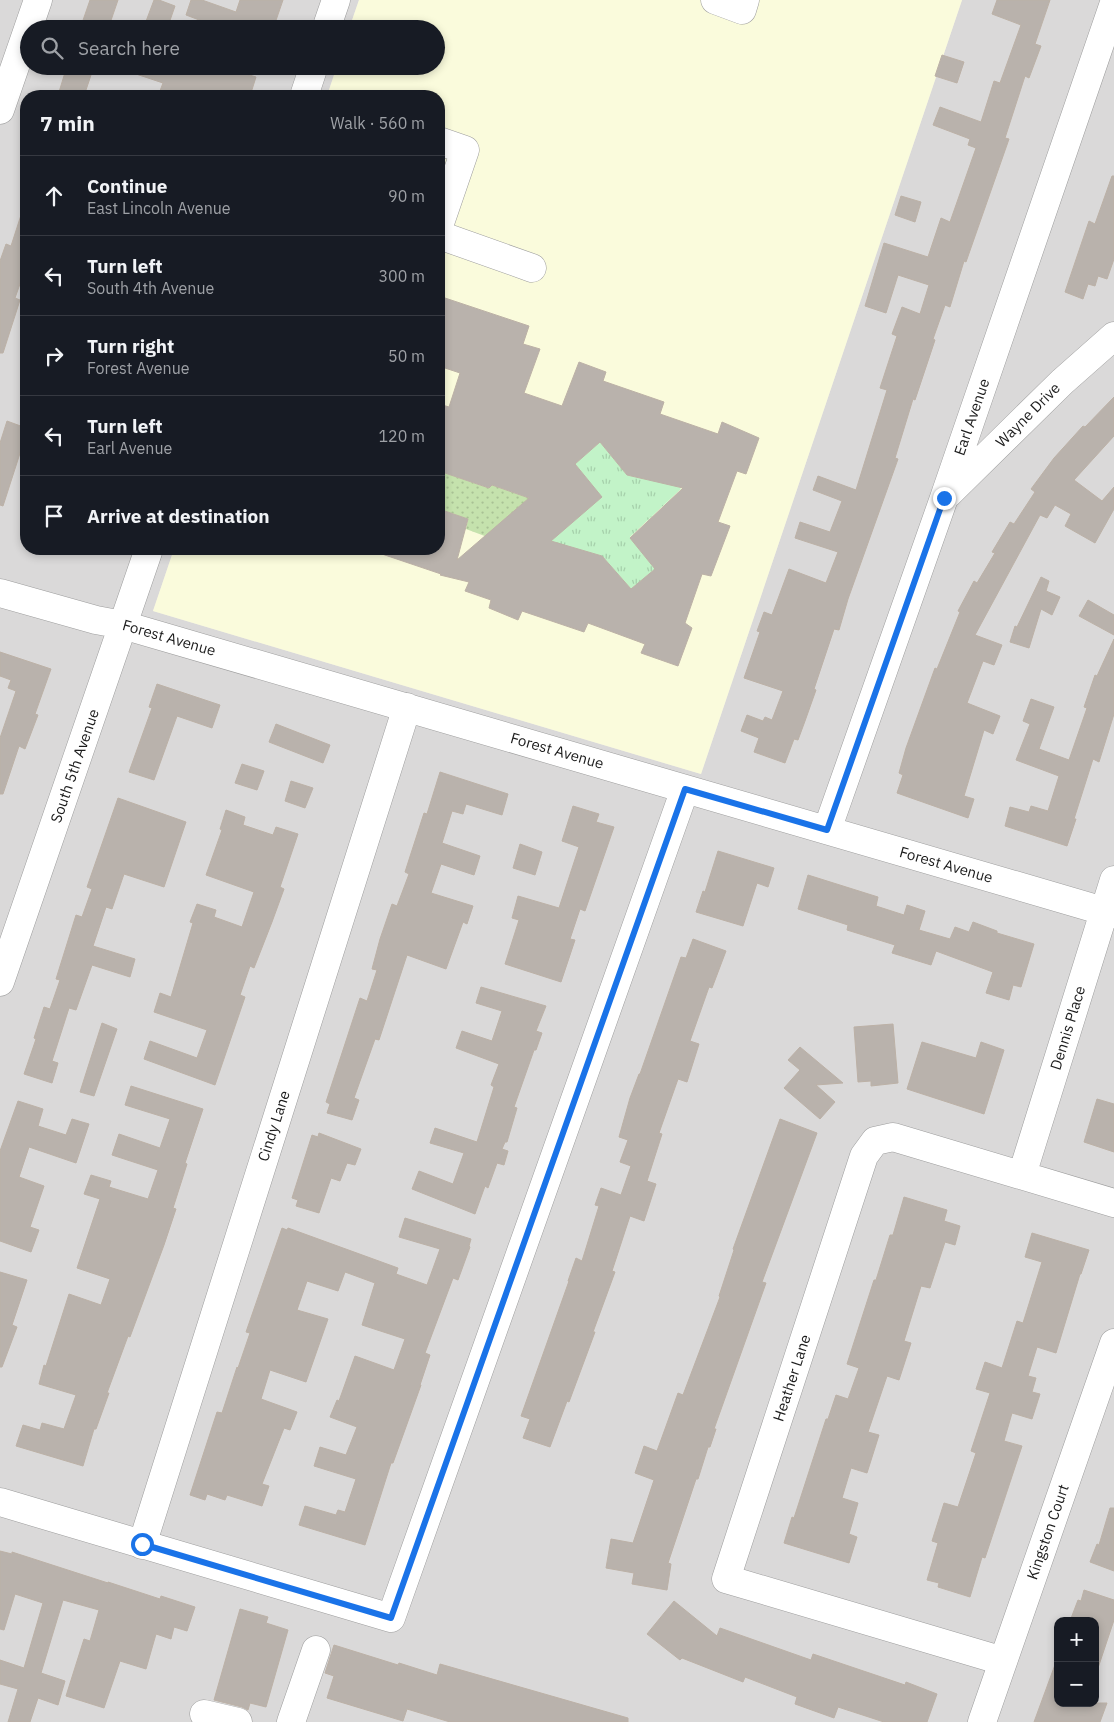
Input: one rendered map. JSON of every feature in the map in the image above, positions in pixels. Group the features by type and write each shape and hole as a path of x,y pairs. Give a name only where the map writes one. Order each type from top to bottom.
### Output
{"street":[{"path":"31,20 38,0"},
{"path":"329,20 336,0"},
{"path":"715,0 742,10 745,0"},
{"name":"Earl Avenue","path":"827,830 944,498 1114,3"},
{"path":"0,110 20,52"},
{"path":"306,90 311,75"},
{"path":"445,142 466,150 445,203"},
{"path":"445,237 532,268"},
{"name":"Wayne Drive","path":"944,498 1062,382 1114,336"},
{"name":"South 5th Avenue","path":"0,982 148,555"},
{"name":"Forest Avenue","path":"0,593 96,620 123,625 1109,912"},
{"name":"Cindy Lane","path":"142,1544 407,707"},
{"path":"0,1502 391,1618 685,789"},
{"name":"Dennis Place","path":"1022,1176 1109,912 1114,880"},
{"name":"Heather Lane","path":"1003,1661 726,1579 864,1156 875,1141 893,1137 1114,1203"},
{"name":"Kingston Court","path":"982,1722 1114,1343"},
{"path":"299,1720 316,1650"},
{"path":"204,1714 238,1722"}],"shaded area":[{"path":"0,0 359,0 352,20 20,20 20,75 334,75 329,90 20,90 20,555 172,555 153,611 701,774 962,0 1114,0 1114,1722 0,1722"},
{"path":"359,0 962,0 701,774 153,611 172,555 445,555 445,90 329,90 334,75 445,75 445,20 352,20"}],"green space":[{"path":"600,442 627,475 649,480 663,469 681,489 630,537 655,569 631,589 602,556 549,542 601,497 575,464"},
{"path":"445,473 489,488 492,485 529,498 490,538 466,529 468,519 445,511"}],"building":[{"path":"90,0 118,0 111,20 83,20"},
{"path":"154,0 175,6 170,20 146,20"},
{"path":"191,0 202,0 236,12 240,0 283,0 276,20 199,20 186,15"},
{"path":"997,0 1050,0 1035,44 1041,46 1029,78 1025,76 1005,138 1009,139 966,262 964,261 950,307 945,305 933,339 935,340 915,400 913,399 895,458 898,459 848,599 839,630 834,629 805,721 798,740 794,739 785,763 754,752 759,738 741,731 747,715 763,721 765,717 772,720 783,691 744,678 760,632 757,631 764,612 772,615 789,569 826,583 838,552 795,538 800,522 830,532 842,501 813,490 818,476 856,490 887,390 880,388 897,336 892,334 902,307 920,314 929,285 898,275 886,313 865,306 884,243 928,257 941,218 950,222 976,148 968,145 970,139 933,125 940,107 981,122 994,81 1000,83 1021,25 992,14"},
{"path":"942,55 964,62 957,83 935,76"},
{"path":"64,75 91,75 86,90 60,90"},
{"path":"139,75 250,75 256,77 252,90 160,90 163,83"},
{"path":"1112,176 1114,176 1114,259 1107,279 1098,276 1095,286 1088,284 1083,299 1065,292 1089,221 1095,224"},
{"path":"901,196 921,202 915,222 895,215"},
{"path":"20,218 20,284 15,298 20,300 3,353 0,353 0,261 6,244 11,246"},
{"path":"445,298 529,326 523,344 540,349 524,393 562,406 579,362 606,372 603,381 664,402 660,414 718,434 722,422 759,438 746,474 737,471 718,522 730,526 711,576 702,574 685,623 692,628 678,666 641,653 645,644 588,623 584,632 522,611 518,620 489,608 491,600 465,591 469,582 440,575 385,555 445,555 445,511 468,519 457,560 529,498 492,485 489,488 445,473 445,406 449,407 460,373 445,368","holes":["600,442 627,475 683,488 630,538 655,569 631,589 602,556 551,541 602,497 575,464"]},
{"path":"1114,397 1114,436 1074,480 1102,501 1114,487 1114,509 1095,543 1065,526 1071,514 1055,505 1047,518 1040,515 975,635 1002,645 994,665 983,661 967,703 1000,716 993,734 984,730 964,796 974,799 968,818 897,793 903,775 899,773 906,748 935,668 937,669 960,612 958,611 974,581 977,583 995,553 992,552 1010,522 1014,524 1035,492 1031,489 1054,458 1083,426 1085,427"},
{"path":"7,421 20,426 20,453 3,506 0,505 0,443"},
{"path":"1041,577 1049,581 1046,591 1060,597 1052,615 1041,609 1029,648 1010,642 1015,626 1017,627"},
{"path":"1088,600 1114,615 1114,635 1079,616"},
{"path":"1114,639 1114,714 1099,762 1093,759 1067,846 1005,826 1010,807 1029,812 1031,806 1048,811 1059,776 1016,760 1030,724 1023,721 1031,699 1054,707 1039,749 1069,760 1087,708 1084,707 1095,675 1097,676"},
{"path":"0,652 51,669 35,714 38,715 25,749 19,746 3,794 0,794 0,738 16,691 8,688 11,680 0,676"},
{"path":"157,684 220,705 212,728 177,716 154,780 129,772 152,708 149,707"},
{"path":"276,724 330,745 323,763 269,742"},
{"path":"242,764 264,771 257,790 235,783"},
{"path":"440,772 508,794 502,815 466,804 463,814 452,811 442,843 480,856 474,875 441,864 431,893 473,906 467,924 463,922 446,969 407,955 379,1040 375,1039 354,1098 359,1100 352,1120 327,1113 330,1104 326,1102 360,998 367,1001 377,970 372,969 380,939 392,904 397,906 409,874 405,872 424,813 427,814"},
{"path":"291,781 313,788 305,808 285,801"},
{"path":"118,798 186,822 164,887 124,874 112,909 106,907 93,946 135,959 130,977 92,965 76,1010 69,1008 52,1061 58,1063 52,1083 24,1074 44,1007 50,1009 60,980 56,979 76,915 82,917 92,889 87,887"},
{"path":"573,806 599,814 596,822 614,827 585,911 580,909 570,939 575,940 561,982 505,964 519,920 512,918 518,896 559,908 579,847 562,841"},
{"path":"226,810 245,817 243,825 273,835 276,827 298,834 280,887 284,889 254,968 250,966 240,995 245,997 215,1085 144,1059 150,1041 197,1058 207,1030 154,1012 160,993 171,997 193,923 190,922 197,904 216,910 214,917 242,927 254,892 206,875 222,830 220,829"},
{"path":"520,844 542,852 535,875 513,868"},
{"path":"718,851 774,868 768,887 757,883 743,926 696,912 703,891 705,892"},
{"path":"808,875 878,897 876,906 904,915 907,905 925,911 919,930 950,939 955,927 969,932 973,922 997,931 997,933 1034,944 1021,987 1013,985 1009,1000 986,993 993,972 936,951 931,965 892,953 895,945 847,930 848,925 798,909"},
{"path":"693,939 726,951 712,988 709,987 690,1041 699,1044 687,1082 678,1079 659,1133 662,1134 647,1181 656,1184 644,1221 630,1216 612,1271 615,1272 593,1332 595,1332 550,1447 523,1438 530,1419 521,1416 576,1258 582,1261 599,1206 595,1205 601,1188 621,1195 631,1166 620,1162 628,1140 619,1137 630,1098 681,957 686,958"},
{"path":"481,987 546,1006 536,1031 542,1033 514,1107 517,1108 507,1142 505,1142 502,1149 508,1151 504,1165 497,1163 488,1188 485,1186 475,1214 412,1189 419,1171 453,1184 464,1153 430,1143 435,1128 477,1142 494,1087 491,1085 499,1064 456,1048 462,1031 492,1041 502,1011 476,1003"},
{"path":"102,1023 117,1029 94,1096 80,1092"},
{"path":"893,1024 898,1083 871,1086 871,1081 858,1082 854,1027"},
{"path":"922,1042 976,1058 981,1042 1004,1050 984,1114 907,1089"},
{"path":"800,1047 843,1083 816,1085 835,1102 820,1119 784,1088 800,1070 788,1060"},
{"path":"131,1086 203,1109 185,1163 187,1164 173,1208 176,1209 164,1245 107,1393 109,1393 96,1429 94,1429 83,1466 16,1446 23,1425 40,1430 42,1423 64,1429 76,1395 39,1384 44,1365 46,1366 69,1294 101,1305 110,1279 77,1268 100,1199 84,1194 91,1175 111,1181 109,1187 148,1199 158,1170 112,1155 119,1134 160,1148 170,1119 125,1105"},
{"path":"1097,1099 1114,1104 1114,1152 1084,1142"},
{"path":"18,1101 43,1109 38,1126 66,1135 72,1119 89,1124 76,1163 29,1147 19,1177 44,1186 30,1227 39,1230 31,1252 0,1241 0,1151"},
{"path":"780,1119 817,1133 762,1282 766,1283 668,1563 671,1564 667,1590 632,1584 634,1573 606,1568 611,1539 633,1543 654,1480 635,1473 644,1446 657,1451 678,1393 683,1395 720,1297 733,1249"},
{"path":"319,1133 361,1149 355,1165 347,1163 340,1181 331,1178 319,1213 296,1206 298,1200 292,1198 312,1135 318,1137"},
{"path":"904,1197 947,1210 944,1221 960,1226 955,1245 945,1242 930,1288 921,1286 904,1341 911,1343 899,1380 887,1376 868,1432 879,1435 867,1473 851,1468 842,1498 858,1503 849,1534 857,1537 849,1563 784,1543 836,1395 848,1399 859,1368 847,1364 890,1235 893,1235"},
{"path":"405,1218 471,1239 458,1280 453,1278 425,1353 430,1355 421,1385 393,1463 391,1463 365,1545 299,1525 305,1506 336,1515 338,1510 345,1512 356,1479 314,1466 320,1447 346,1455 357,1427 330,1417 337,1400 339,1401 355,1356 394,1370 405,1339 362,1325 375,1283 345,1272 338,1291 307,1281 297,1310 328,1319 306,1382 270,1370 261,1399 297,1412 290,1430 284,1428 262,1484 269,1486 262,1506 227,1495 225,1500 207,1494 205,1500 190,1495 217,1412 222,1413 238,1368 250,1333 246,1332 282,1228 287,1230 288,1228 398,1268 396,1274 427,1285 440,1249 399,1237"},
{"path":"1032,1233 1089,1250 1056,1353 1037,1347 1028,1376 1036,1378 1032,1392 1040,1394 1032,1419 1012,1413 1004,1441 1022,1446 985,1558 982,1557 970,1597 938,1587 939,1583 927,1580 938,1543 932,1541 944,1503 958,1507 976,1453 971,1451 990,1393 976,1389 985,1362 1002,1368 1017,1321 1023,1323 1042,1262 1025,1257"},
{"path":"0,1272 27,1280 12,1325 17,1327 2,1367 0,1367"},
{"path":"1110,1508 1114,1508 1114,1571 1090,1562 1097,1544 1099,1545"},
{"path":"0,1551 12,1554 12,1552 160,1599 161,1596 195,1607 187,1631 174,1627 171,1639 156,1634 146,1669 120,1661 104,1708 66,1696 84,1639 90,1641 99,1610 63,1600 41,1673 65,1681 58,1705 38,1698 30,1722 8,1722 18,1689 0,1684 0,1660 24,1668 43,1603 15,1594 4,1630 0,1629"},
{"path":"1084,1590 1114,1600 1114,1620 1099,1665 1099,1617 1072,1617 1078,1600 1081,1601"},
{"path":"674,1601 717,1636 720,1628 811,1660 813,1654 905,1685 906,1682 937,1694 927,1722 884,1722 838,1707 834,1718 795,1704 797,1697 745,1677 743,1682 682,1658 680,1660 647,1634"},
{"path":"240,1609 268,1617 266,1623 288,1630 266,1707 250,1703 248,1710 214,1700"},
{"path":"334,1645 437,1675 440,1664 628,1718 628,1722 450,1722 407,1709 403,1721 327,1698 334,1676 325,1673"},
{"path":"1054,1667 1054,1707 1099,1707 1099,1703 1107,1703 1100,1722 1034,1722"}],"route":[{"path":"142,1544 391,1618 685,789 827,830 944,498"}]}
